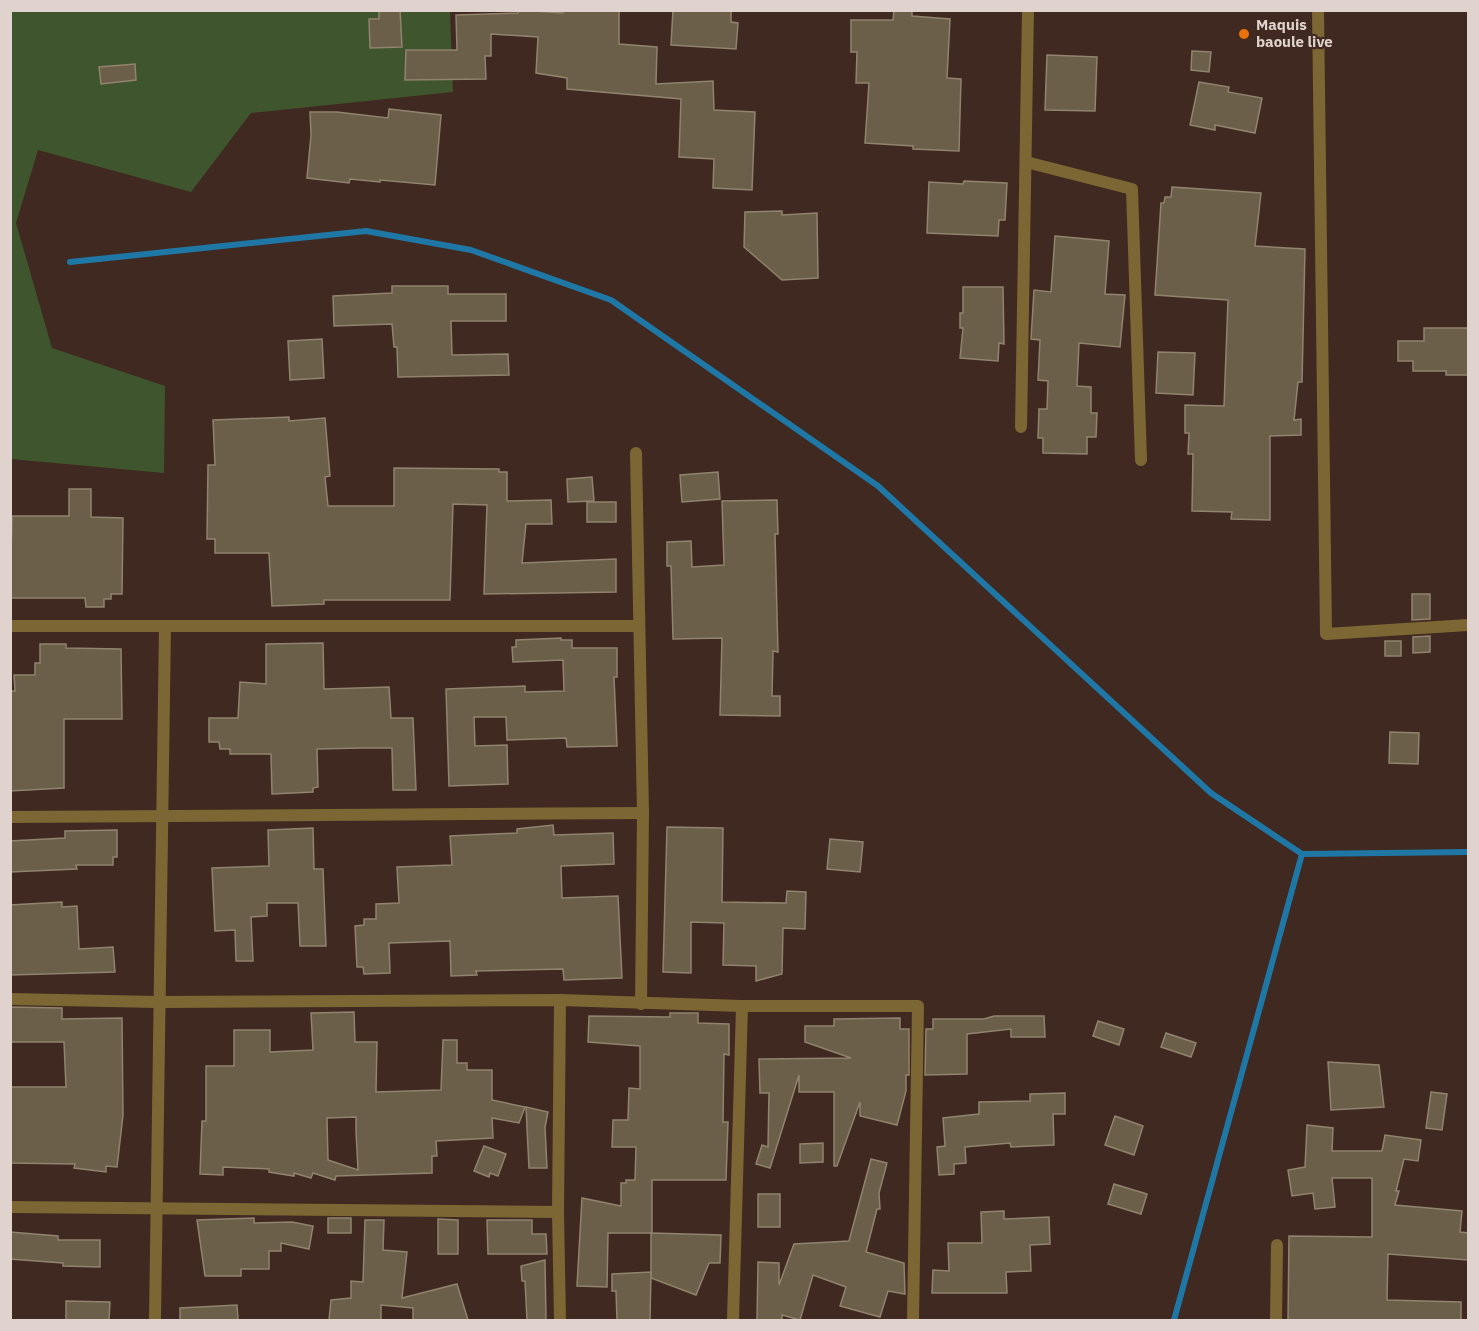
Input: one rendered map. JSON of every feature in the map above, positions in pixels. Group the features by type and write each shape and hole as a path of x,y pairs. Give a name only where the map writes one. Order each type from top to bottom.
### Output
{"street":[{"path":"1021,428 1028,10"},
{"path":"1318,10 1326,634 1468,626"},
{"path":"1026,162 1132,189 1141,460"},
{"path":"636,453 643,813 641,1004"},
{"path":"10,626 638,626"},
{"path":"155,1320 165,626"},
{"path":"10,817 643,813"},
{"path":"10,999 158,1002 560,1000 742,1006 918,1006 913,1320"},
{"path":"560,1000 558,1212 560,1320"},
{"path":"733,1320 742,1006"},
{"path":"10,1207 558,1212"},
{"path":"1276,1245 1276,1320"}],"green space":[{"path":"10,11 450,11 453,92 251,113 191,192 38,150 16,223 52,348 165,386 164,473 11,459"}],"building":[{"path":"379,10 400,10 402,47 370,48 369,19 379,19"},
{"path":"518,10 563,13 563,10 619,10 619,44 657,47 656,84 713,81 714,110 755,112 752,190 713,188 714,159 679,157 681,99 567,89 567,78 536,73 538,37 491,34 491,56 485,56 486,79 405,80 406,50 457,50 456,15 518,13"},
{"path":"673,10 731,10 731,22 738,23 736,49 671,45"},
{"path":"894,10 912,10 912,16 950,19 947,78 961,79 959,151 913,149 913,146 865,143 869,83 856,83 857,52 851,52 851,20 893,20"},
{"path":"1192,51 1211,52 1209,72 1191,70"},
{"path":"1047,55 1097,57 1095,111 1045,110"},
{"path":"135,64 136,80 101,84 99,67"},
{"path":"1199,82 1229,87 1228,92 1262,98 1255,133 1215,125 1215,130 1190,125"},
{"path":"389,109 441,115 435,185 350,179 349,183 307,178 311,135 310,112 337,112 388,118"},
{"path":"964,181 1007,183 1005,220 999,220 998,236 927,233 929,182 963,184"},
{"path":"1172,187 1261,193 1255,246 1305,249 1302,382 1298,382 1294,420 1301,419 1301,435 1270,436 1270,520 1231,519 1232,512 1192,511 1193,454 1188,454 1189,433 1185,433 1185,405 1224,406 1228,300 1155,295 1161,203 1164,203 1165,197 1171,197"},
{"path":"782,211 782,215 817,213 818,278 782,280 744,247 745,212"},
{"path":"1055,236 1109,241 1105,294 1125,295 1120,347 1079,343 1077,386 1091,387 1091,413 1097,413 1096,437 1087,437 1087,454 1043,453 1043,438 1038,438 1039,409 1047,409 1048,381 1038,380 1040,340 1031,339 1034,290 1051,292"},
{"path":"392,286 448,286 448,294 506,294 506,321 451,321 452,355 508,354 509,375 398,377 397,347 394,347 392,324 334,326 333,296 392,293"},
{"path":"963,287 1003,287 1004,344 999,343 998,361 960,358 963,328 960,328 960,313 963,313"},
{"path":"1424,328 1468,328 1468,375 1446,375 1446,371 1413,371 1413,361 1398,361 1398,341 1424,341"},
{"path":"322,339 324,378 290,380 288,341"},
{"path":"1158,352 1195,353 1193,395 1156,393"},
{"path":"289,417 289,421 325,418 330,476 325,477 328,506 394,506 394,468 499,469 499,472 507,472 507,501 551,500 552,524 526,524 522,563 616,559 616,592 484,594 487,505 453,504 450,600 324,600 324,604 272,606 269,553 215,553 215,539 207,539 208,465 215,465 213,420"},
{"path":"718,472 720,499 682,502 680,475"},
{"path":"592,477 594,501 568,502 567,479"},
{"path":"69,489 91,489 91,517 123,518 122,594 111,594 111,599 104,599 104,607 86,607 85,598 10,598 12,516 69,516"},
{"path":"777,500 778,534 775,534 778,652 773,651 772,696 780,696 780,716 720,715 722,638 673,639 671,566 667,566 667,542 691,541 692,567 724,565 722,501"},
{"path":"587,502 616,502 616,522 587,522"},
{"path":"1412,594 1430,594 1430,619 1412,620"},
{"path":"1430,636 1430,652 1413,653 1413,637"},
{"path":"561,638 561,640 572,640 572,648 617,648 617,677 614,677 617,746 567,747 566,738 507,740 506,717 474,717 475,746 507,745 508,784 449,786 446,689 525,686 525,692 564,691 563,660 513,662 512,647 516,647 516,640"},
{"path":"1385,641 1401,641 1401,656 1385,656"},
{"path":"323,643 324,689 389,687 391,718 413,718 416,790 393,790 392,748 317,749 318,787 313,788 313,792 272,794 271,754 230,754 230,749 220,749 219,742 209,742 209,718 238,718 240,682 266,684 266,644"},
{"path":"40,644 66,644 66,648 121,649 122,719 64,719 64,788 10,791 10,691 15,691 14,675 35,675 35,663 40,663"},
{"path":"1390,732 1419,733 1418,764 1389,763"},
{"path":"553,825 554,835 613,833 614,864 561,866 562,898 618,896 622,978 564,980 563,969 476,971 477,975 451,976 450,941 389,943 390,973 364,974 363,967 357,967 355,926 364,925 364,919 376,919 376,904 399,903 397,867 452,865 450,836 517,833 517,829"},
{"path":"667,827 723,828 722,902 786,903 787,891 806,892 805,929 783,928 782,974 756,981 756,966 723,965 724,923 691,922 691,973 663,972"},
{"path":"313,828 314,869 323,869 326,946 300,946 298,903 267,903 267,916 251,917 253,961 236,961 235,930 215,931 212,868 269,866 268,830"},
{"path":"117,830 117,857 113,857 113,865 76,865 77,869 10,872 10,841 65,838 65,831"},
{"path":"830,839 863,842 860,872 827,869"},
{"path":"62,902 62,907 77,906 79,949 113,947 115,972 10,975 10,905"},
{"path":"10,1007 62,1008 62,1019 122,1018 123,1115 117,1167 106,1166 106,1172 74,1168 75,1164 10,1163 10,1087 66,1087 64,1042 10,1042"},
{"path":"354,1012 355,1042 377,1042 376,1092 441,1090 443,1040 457,1040 457,1063 467,1063 467,1070 492,1070 492,1100 525,1107 519,1123 492,1118 493,1138 436,1141 437,1156 432,1156 432,1173 336,1176 335,1180 313,1173 311,1178 294,1173 294,1176 269,1172 269,1169 223,1167 223,1175 200,1174 202,1121 206,1121 206,1066 234,1066 234,1030 270,1030 270,1052 313,1050 311,1013","holes":["356,1117 358,1170 328,1160 327,1118"]},
{"path":"670,1013 698,1013 698,1023 729,1024 729,1055 724,1054 723,1122 728,1122 726,1180 652,1180 652,1233 608,1233 607,1287 577,1286 582,1198 621,1206 621,1183 626,1183 626,1180 635,1180 636,1147 612,1147 613,1120 628,1120 629,1088 640,1089 640,1046 588,1042 589,1016 670,1017"},
{"path":"994,1016 1044,1016 1045,1037 1011,1037 1011,1029 967,1034 967,1074 925,1075 926,1029 933,1029 933,1019 984,1019"},
{"path":"900,1018 900,1029 909,1029 909,1075 906,1075 906,1091 897,1125 860,1116 860,1102 837,1166 834,1166 834,1092 799,1092 799,1075 770,1168 756,1164 762,1145 768,1147 769,1093 760,1093 759,1059 851,1058 805,1042 805,1026 834,1026 834,1019"},
{"path":"1098,1021 1124,1029 1119,1045 1093,1036"},
{"path":"1166,1033 1196,1043 1191,1057 1161,1047"},
{"path":"1328,1062 1379,1065 1384,1107 1331,1110"},
{"path":"1431,1092 1447,1094 1442,1130 1426,1128"},
{"path":"1065,1093 1065,1114 1053,1114 1054,1145 1011,1147 1010,1143 965,1147 966,1163 954,1164 954,1174 939,1175 937,1147 945,1146 943,1118 979,1114 979,1102 1030,1101 1030,1094"},
{"path":"526,1107 548,1112 545,1127 547,1168 529,1168"},
{"path":"1115,1116 1143,1126 1134,1155 1105,1145"},
{"path":"1307,1125 1333,1128 1332,1151 1382,1151 1385,1135 1421,1140 1418,1161 1404,1159 1395,1205 1462,1211 1460,1232 1468,1233 1468,1260 1388,1254 1387,1300 1461,1302 1461,1320 1288,1320 1289,1236 1372,1237 1372,1178 1332,1178 1335,1207 1315,1209 1313,1193 1292,1196 1288,1170 1305,1167"},
{"path":"823,1143 823,1162 800,1163 800,1144"},
{"path":"484,1146 506,1154 498,1176 490,1173 489,1177 474,1171"},
{"path":"871,1159 887,1163 879,1193 880,1209 877,1209 866,1252 904,1263 905,1294 888,1291 880,1317 840,1306 846,1287 813,1275 800,1320 782,1315 782,1320 757,1320 758,1262 779,1263 779,1285 794,1244 849,1241"},
{"path":"1114,1184 1147,1194 1141,1214 1108,1204"},
{"path":"758,1194 780,1194 780,1227 758,1227"},
{"path":"1004,1211 1004,1219 1049,1217 1050,1244 1030,1245 1031,1271 1006,1272 1007,1293 932,1293 933,1270 949,1271 948,1243 982,1243 981,1212"},
{"path":"254,1218 254,1223 292,1222 313,1226 309,1249 281,1243 281,1251 269,1251 269,1269 241,1269 241,1276 205,1276 197,1220"},
{"path":"328,1218 351,1218 351,1233 328,1233"},
{"path":"438,1219 458,1220 458,1254 438,1254"},
{"path":"365,1220 384,1220 383,1250 407,1252 402,1298 457,1284 468,1320 413,1320 413,1308 381,1305 381,1320 329,1320 331,1300 351,1298 351,1281 363,1282"},
{"path":"487,1220 532,1220 532,1234 546,1234 547,1254 488,1254"},
{"path":"10,1232 58,1236 58,1240 100,1240 100,1267 63,1266 63,1263 10,1259"},
{"path":"651,1233 721,1235 720,1263 709,1263 696,1295 651,1278"},
{"path":"545,1260 546,1320 527,1320 525,1281 522,1281 521,1266"},
{"path":"651,1272 650,1320 617,1320 616,1291 612,1291 612,1274"},
{"path":"66,1301 110,1302 109,1320 66,1320"},
{"path":"237,1305 238,1320 180,1320 180,1308"}],"waterway":[{"path":"70,262 366,231 471,250 611,300 878,486 1211,793 1302,854"},
{"path":"1174,1320 1302,854 1468,852"}],"place":[{"name":"Maquis baoule live","path":"1244,34"}]}
